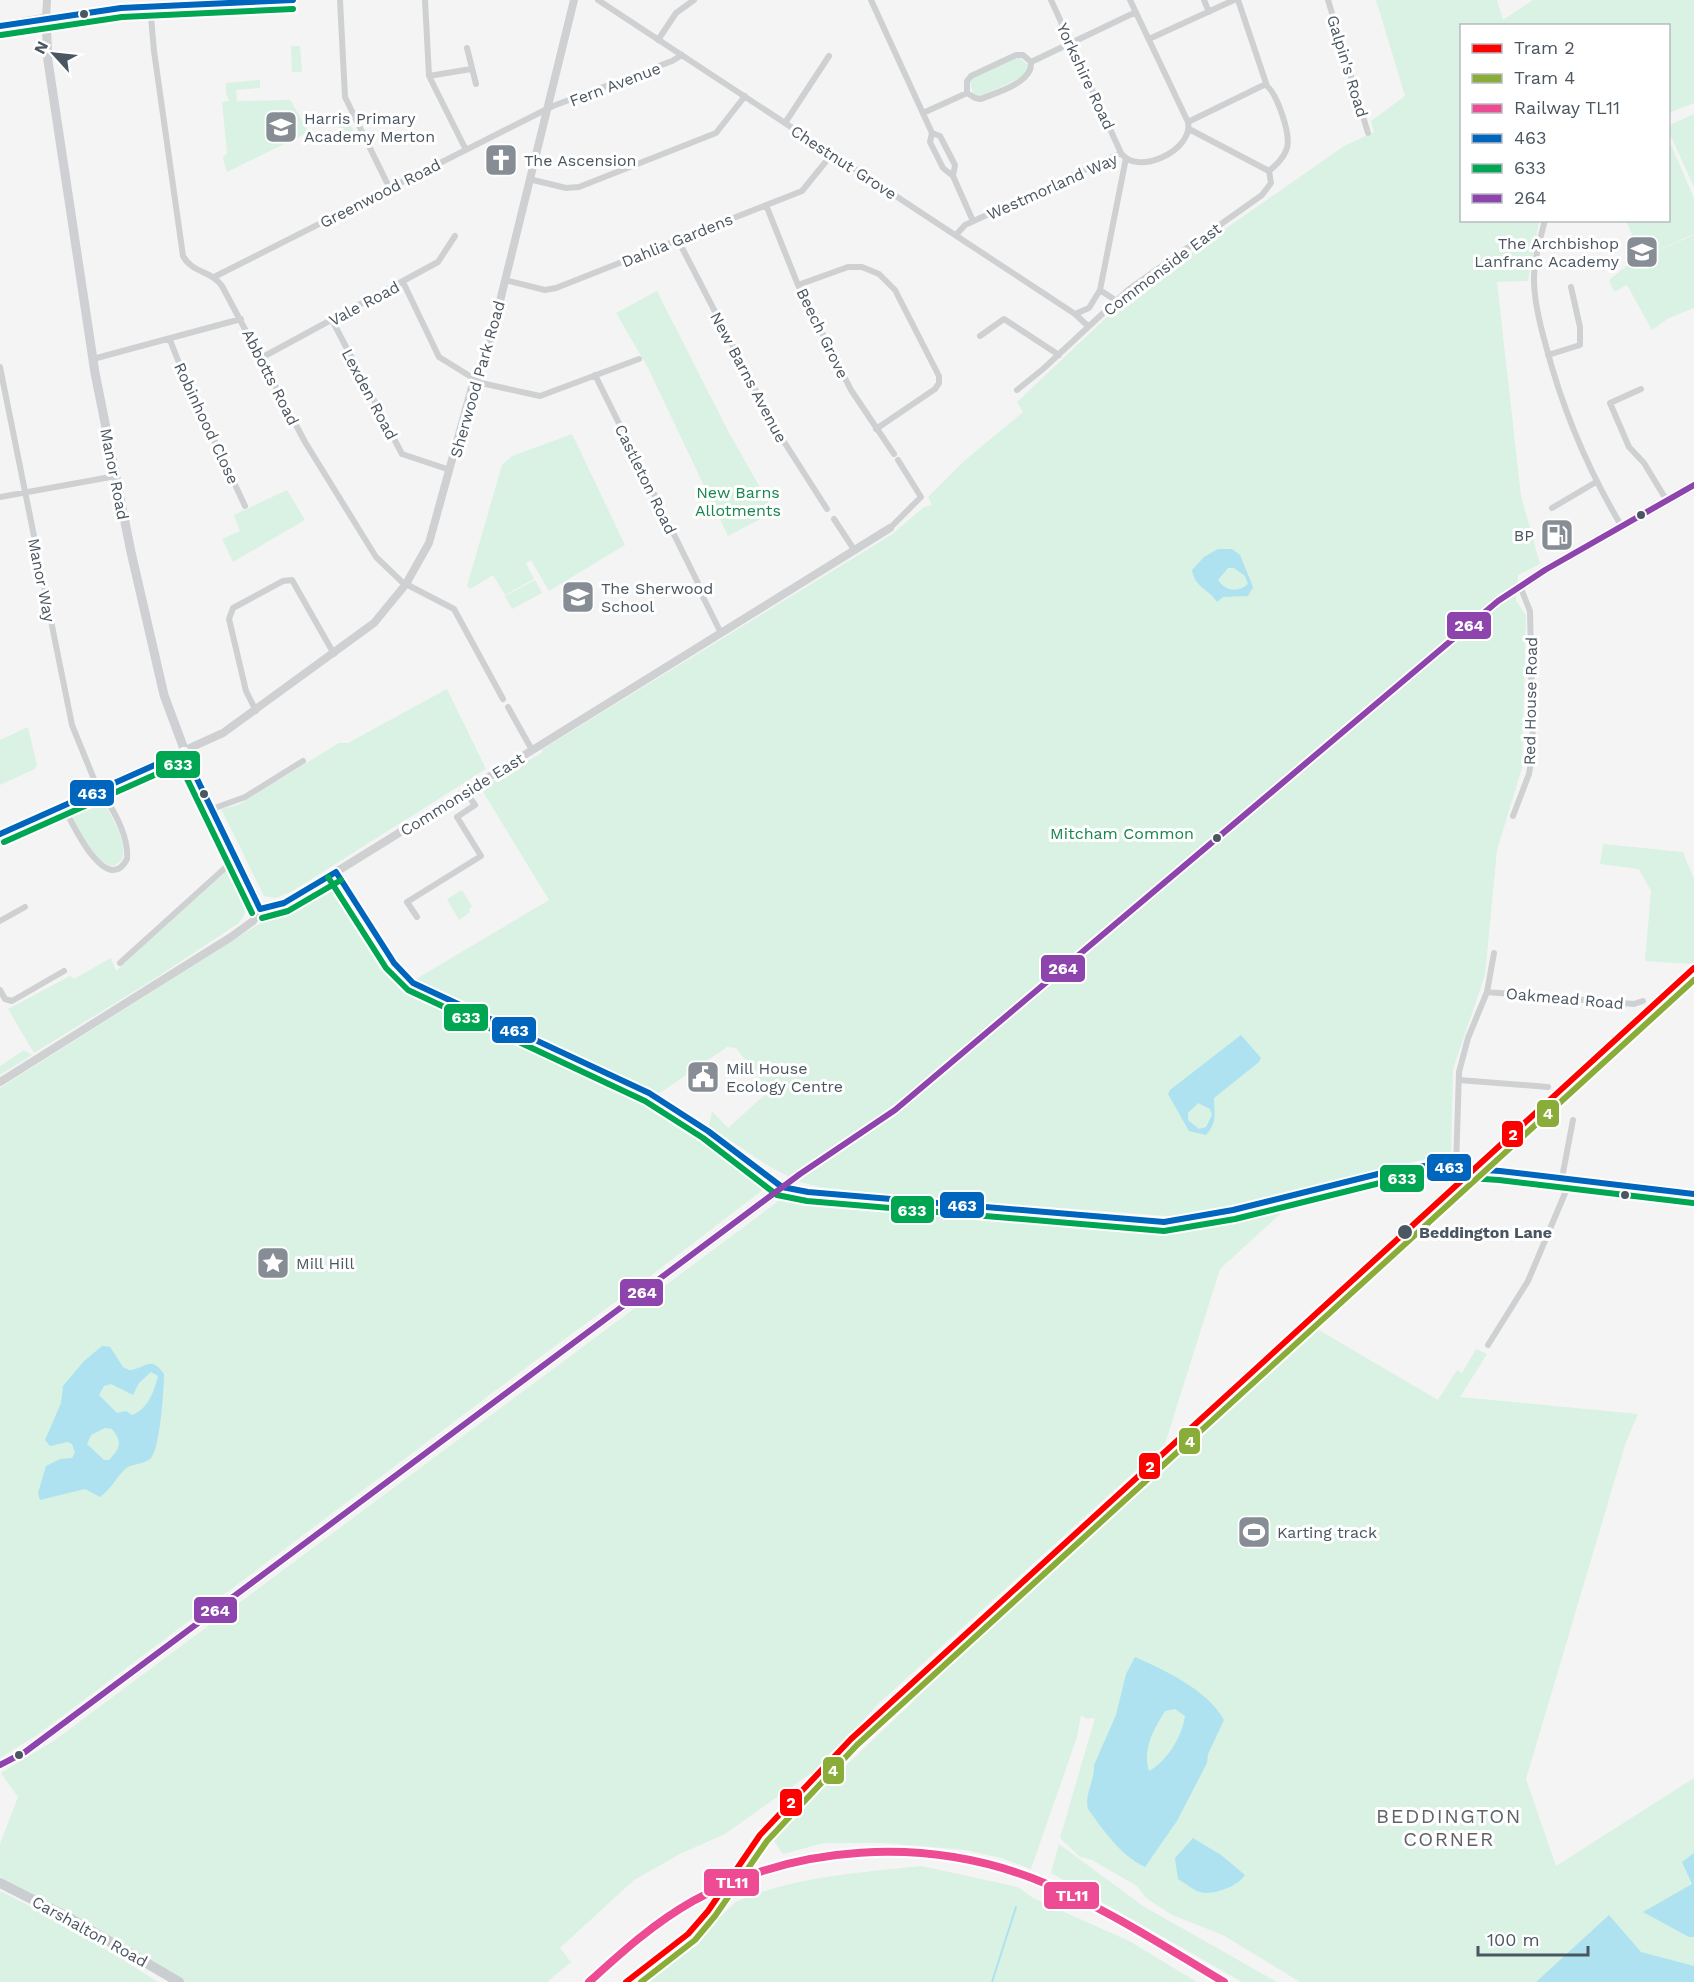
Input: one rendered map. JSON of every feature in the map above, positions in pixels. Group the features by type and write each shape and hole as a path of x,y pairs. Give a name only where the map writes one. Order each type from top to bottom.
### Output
{"main road":[{"path":"0,26 46,18"},
{"name":"Manor Road","path":"46,18 48,61 93,359 164,695 184,752 260,909"},
{"path":"0,1765 25,1752 782,1187 895,1110 1439,649 1520,586 1694,485"},
{"path":"336,872 399,969 412,983 666,1102 782,1187 808,1192 1164,1222 1233,1210 1404,1168 1456,1167 1694,1194"},
{"name":"Commonside East","path":"260,909 284,903 336,872"},
{"name":"Carshalton Road","path":"0,1883 73,1920 179,1982"}],"street":[{"path":"46,0 46,18 150,6 293,0"},
{"path":"340,0 345,97 390,189"},
{"path":"425,0 429,76 466,150"},
{"name":"Sherwood Park Road","path":"0,834 223,733 374,623 406,584 429,543 474,380 490,342 574,0"},
{"name":"Chestnut Grove","path":"598,0 1075,314 1088,326"},
{"path":"658,40 676,14 694,0"},
{"name":"Yorkshire Road","path":"1051,0 1124,155"},
{"path":"1130,0 1188,125 1269,171"},
{"path":"1204,0 1209,12"},
{"path":"1149,39 1236,0 1266,84"},
{"name":"Galpin's Road","path":"1328,0 1368,133"},
{"path":"873,1 932,134 930,142 942,168 953,176 973,221"},
{"name":"Abbotts Road","path":"150,6 180,250 191,267 214,277 241,318 305,442 372,552 381,563 406,584 454,609 503,699"},
{"path":"1031,62 1136,12"},
{"path":"467,48 476,84"},
{"name":"Fern Avenue","path":"547,110 682,55"},
{"path":"967,93 967,81 971,76 1016,55 1023,56 1031,62"},
{"path":"785,123 829,56"},
{"path":"967,93 975,99 981,99 1024,79 1030,74 1031,62"},
{"path":"429,76 471,69"},
{"name":"Westmorland Way","path":"956,235 962,227 973,221 1124,155 1147,161 1165,155 1181,144 1188,125 1266,84"},
{"name":"Commonside East","path":"1017,390 1059,355 1115,300 1262,195 1271,183 1269,171 1283,156 1288,143 1274,93 1266,84"},
{"path":"923,113 967,93"},
{"path":"529,179 566,189 579,187 716,133 745,96"},
{"name":"Greenwood Road","path":"214,277 547,110"},
{"path":"932,134 940,136 951,156 956,168 953,176"},
{"name":"Dahlia Gardens","path":"505,280 550,290 807,188 832,154"},
{"path":"1075,314 1089,308 1100,290 1124,155"},
{"name":"Beech Grove","path":"766,205 798,285 851,390 921,497"},
{"path":"1545,222 1534,278 1538,313 1548,355 1569,421 1596,482 1622,527"},
{"name":"Vale Road","path":"261,358 438,262 455,236"},
{"name":"New Barns Avenue","path":"678,240 774,426 827,509"},
{"path":"798,285 835,270 856,267 874,271 895,290 939,376 939,382 935,389 876,429"},
{"path":"403,282 439,357 474,380 536,396 639,359"},
{"path":"1548,355 1580,345 1580,327 1571,287"},
{"path":"1100,290 1115,300"},
{"path":"93,359 170,340 241,318"},
{"path":"980,336 1004,319 1059,355"},
{"name":"Lexden Road","path":"332,320 402,454 450,470"},
{"name":"Robinhood Close","path":"170,340 185,378 245,506"},
{"name":"Manor Way","path":"0,367 72,725 99,788 122,829 126,861 118,868 111,870 104,867 86,849 63,806"},
{"name":"Castleton Road","path":"595,375 698,583"},
{"path":"1610,403 1641,389"},
{"path":"1607,396 1629,447 1644,463 1666,501"},
{"path":"0,497 116,476"},
{"path":"1552,508 1596,482"},
{"name":"Commonside East","path":"336,872 855,551 890,528 921,497"},
{"path":"834,519 855,551"},
{"path":"256,711 246,691 229,619 233,608 284,580 292,580 334,654"},
{"name":"Red House Road","path":"1514,816 1529,774 1533,749 1530,610 1520,586"},
{"path":"700,591 721,633"},
{"path":"508,707 532,750"},
{"path":"212,809 245,797 303,761"},
{"path":"417,916 407,902 481,856 457,817 475,806 466,792"},
{"path":"120,963 235,860"},
{"path":"0,921 25,907"},
{"path":"0,1082 231,937 253,921 260,909"},
{"path":"1456,1167 1459,1080 1464,1050 1487,992 1494,953"},
{"path":"0,990 7,1000 16,999 64,971"},
{"name":"Oakmead Road","path":"1487,992 1634,1004 1643,1001"},
{"path":"1459,1080 1548,1087"},
{"path":"1488,1346 1528,1281 1567,1179 1573,1120"}],"green space":[{"name":"Mitcham Common","path":"1376,0 1497,0 1503,20 1533,0 1694,0 1694,103 1670,113 1670,24 1460,24 1460,222 1539,222 1528,281 1497,282 1521,496 1540,564 1518,575 1516,601 1526,615 1522,768 1497,850 1485,975 1453,1069 1451,1159 1431,1158 1180,1217 878,1194 820,1187 800,1182 770,1167 709,1126 712,1111 728,1128 769,1091 736,1048 727,1047 660,1093 416,979 549,900 482,790 524,759 526,762 543,752 541,750 891,535 924,507 932,505 928,497 964,461 1023,412 1017,402 1128,297 1344,146 1374,132 1371,121 1405,96"},
{"path":"291,46 300,46 302,72 292,72"},
{"path":"1019,57 1028,65 1024,76 981,96 973,94 970,81 973,78"},
{"path":"260,80 260,88 236,90 237,101 290,100 309,132 227,172 223,158 227,153 222,102 229,101 226,83"},
{"path":"1694,114 1694,187 1670,134 1672,124"},
{"path":"345,115 358,139 347,143 335,120"},
{"path":"1670,142 1694,198 1694,234 1642,257 1626,222 1670,222"},
{"path":"1694,235 1694,308 1669,318 1652,330 1627,285 1614,292 1609,280 1633,261"},
{"name":"New Barns Allotments","path":"657,291 728,431 774,512 728,536 648,368 616,313"},
{"path":"572,434 625,545 549,591 531,560 522,566 526,564 534,579 505,595 493,575 470,589 467,586 502,465 512,456"},
{"path":"287,490 305,520 233,562 222,539 240,531 234,515"},
{"path":"535,580 542,593 512,609 505,596"},
{"path":"447,689 486,769 291,892 275,898 264,896 221,809 238,805 339,743 348,743"},
{"path":"28,727 37,765 35,769 0,785 0,740"},
{"path":"102,799 118,828 123,844 122,860 114,866 99,860 92,853 81,836 71,811"},
{"path":"1603,844 1683,852 1694,879 1694,962 1691,964 1645,961 1651,891 1639,869 1600,864"},
{"path":"230,868 246,903 244,916 239,923 151,981 34,1053 8,1009 70,976 74,979 111,958 116,971"},
{"path":"333,881 341,887 394,969 412,987 667,1106 754,1172 763,1183 764,1189 37,1735 0,1758 0,1088 257,925 267,921 303,895"},
{"path":"462,890 472,906 469,909 470,912 459,920 447,899"},
{"path":"24,1050 32,1055 0,1075 0,1066"},
{"path":"788,1194 903,1207 1180,1228 1290,1205 1220,1269 1165,1444 877,1705 825,1763 725,1834 680,1854 634,1880 560,1948 571,1962 547,1982 186,1982 78,1917 0,1877 0,1844 18,1797 1,1773 55,1740"},
{"path":"1319,1330 1438,1400 1457,1370 1462,1373 1476,1349 1487,1354 1460,1397 1638,1414 1626,1442 1526,1779 1556,1866 1694,1778 1694,1982 1300,1982 1223,1935 1172,1915 1146,1898 1137,1886 1092,1860 1080,1857 1060,1838 1095,1718 1087,1719 1081,1715 1077,1737 1031,1869 1001,1858 965,1850 885,1843 824,1843 783,1854 771,1837 1111,1513 1237,1399"},
{"path":"1059,1844 1143,1906 1277,1982 1242,1982 1051,1873"},
{"path":"921,1866 1018,1887 1033,1898 1129,1941 1197,1982 649,1982 736,1902 758,1893 804,1881"},
{"path":"0,1891 69,1926 158,1982 0,1982"}],"water":[{"path":"1218,549 1232,549 1240,555 1253,587 1248,596 1223,597 1217,602 1199,585 1192,570 1204,557","holes":["1228,568 1234,568 1245,576 1248,584 1236,590 1224,587 1218,580"]},
{"path":"1241,1035 1261,1058 1214,1098 1214,1122 1206,1135 1189,1131 1168,1094 1170,1090","holes":["1198,1103 1210,1109 1212,1115 1206,1127 1199,1129 1188,1120 1188,1113"]},
{"path":"102,1346 110,1347 123,1367 129,1370 148,1364 159,1368 164,1374 157,1443 151,1458 125,1469 100,1497 85,1489 40,1500 38,1493 46,1466 60,1459 72,1458 75,1453 72,1444 67,1442 50,1446 45,1440 61,1403 63,1386 84,1361","holes":["151,1372 158,1376 152,1394 142,1409 132,1415 126,1411 117,1413 99,1395 104,1386 111,1384 133,1395 139,1383","105,1428 112,1429 119,1442 118,1449 109,1460 104,1460 87,1444 91,1435"]},
{"path":"1135,1657 1146,1662 1196,1690 1217,1709 1224,1720 1208,1754 1207,1763 1177,1821 1145,1867 1113,1842 1088,1809 1087,1804 1094,1765 1116,1715 1126,1674","holes":["1175,1709 1185,1716 1181,1732 1173,1748 1156,1767 1149,1771 1148,1747 1153,1732 1165,1711"]},
{"path":"1193,1838 1221,1855 1245,1875 1242,1879 1218,1891 1205,1893 1197,1891 1178,1879 1175,1858"},
{"path":"1694,1853 1694,1937 1689,1937 1643,1912 1692,1884 1682,1862"},
{"path":"1609,1915 1641,1952 1694,1966 1694,1982 1536,1982"}],"waterway":[{"path":"992,1982 1016,1907"}],"tram line":[{"name":"2","path":"626,1982 688,1934 708,1911 760,1835 851,1739 1694,968"},
{"name":"4","path":"641,1982 695,1940 715,1916 767,1841 857,1745 1694,980"}],"rail line":[{"name":"TL11","path":"589,1982 652,1928 693,1901 733,1882 774,1868 817,1858 860,1853 904,1852 948,1856 990,1865 1057,1888 1154,1940 1224,1982"}],"transit line":[{"name":"463","path":"0,26 121,8 293,0"},
{"name":"633","path":"1,35 122,17 293,9"},
{"name":"264","path":"0,1765 25,1752 800,1174 895,1110 1498,601 1545,570 1694,485"},
{"name":"463","path":"184,752 260,909"},
{"name":"463","path":"0,834 184,752"},
{"name":"633","path":"176,756 252,913"},
{"name":"633","path":"4,842 188,760"},
{"name":"463","path":"336,872 394,963 413,983 649,1093 708,1131 782,1187 808,1192 1164,1222 1233,1210 1386,1172 1424,1166 1500,1171 1694,1194"},
{"name":"463","path":"260,909 284,903 336,872"},
{"name":"633","path":"328,877 386,968 408,990 645,1101 703,1138 777,1195 807,1201 1164,1231 1235,1219 1388,1181 1424,1175 1499,1180 1693,1203"},
{"name":"633","path":"262,918 288,911 341,880"}],"place":[{"name":"Harris Primary Academy Merton","path":"281,127"},
{"name":"The Ascension","path":"501,160"},
{"name":"The Archbishop Lanfranc Academy","path":"1642,252"},
{"name":"BP","path":"1557,535"},
{"name":"The Sherwood School","path":"578,597"},
{"name":"Mill House Ecology Centre","path":"703,1077"},
{"name":"Beddington Lane","path":"1405,1232"},
{"name":"Mill Hill","path":"273,1263"},
{"name":"Karting track","path":"1254,1532"}],"district":[{"name":"BEDDINGTON CORNER","path":"1449,1828"}]}
